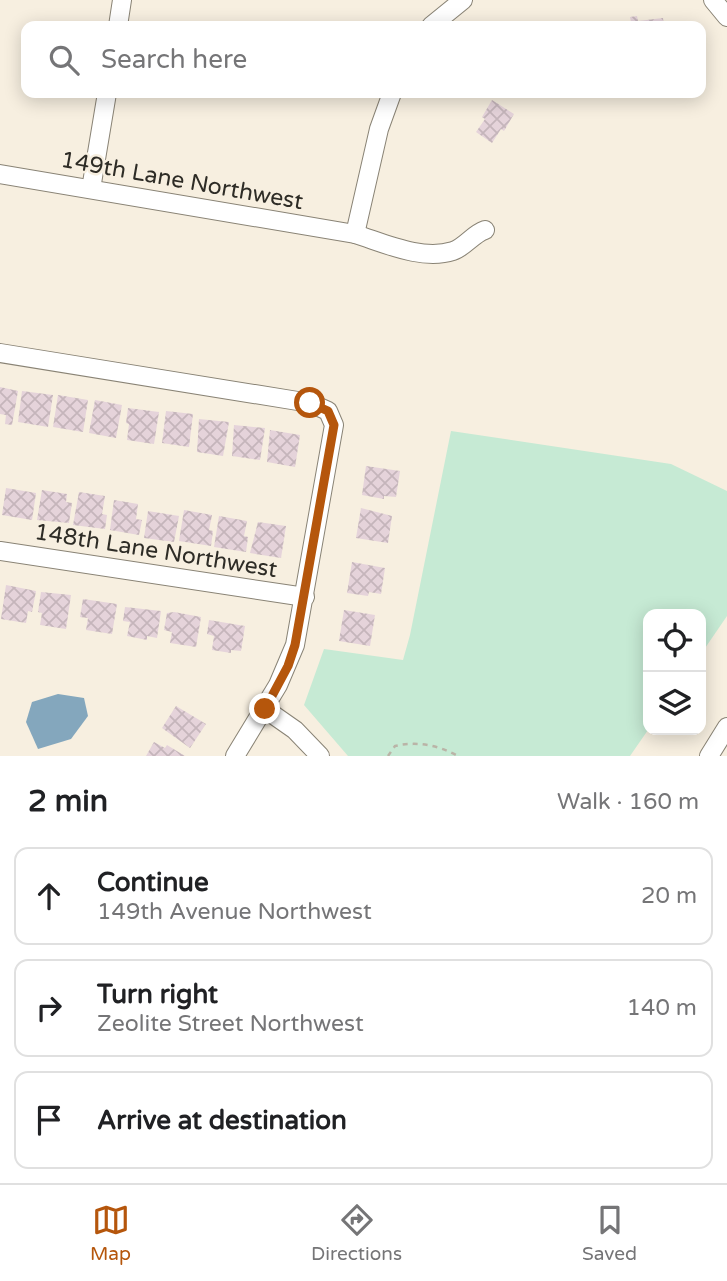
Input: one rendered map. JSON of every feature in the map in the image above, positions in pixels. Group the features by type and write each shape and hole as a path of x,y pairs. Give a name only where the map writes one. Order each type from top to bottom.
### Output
{"street":[{"path":"119,21 122,0"},
{"path":"437,21 463,0"},
{"path":"713,0 727,17"},
{"path":"91,189 106,98"},
{"path":"355,234 379,130 390,98"},
{"name":"149th Lane Northwest","path":"0,173 355,234 408,250 441,253 456,250 485,230"},
{"path":"0,353 310,403 328,411 334,425 295,645 288,666 265,709 235,756"},
{"name":"148th Lane Northwest","path":"0,551 305,597"},
{"path":"265,709 295,730 320,756"},
{"path":"709,756 727,727"}],"path":[{"path":"388,756 395,746 405,744 433,745 458,756"}],"green space":[{"path":"451,431 671,464 727,491 727,616 706,647 706,609 643,609 645,735 630,756 348,756 304,705 324,649 403,660"}],"water":[{"path":"58,694 84,698 88,716 71,739 38,749 26,722 32,702"}],"building":[{"path":"637,16 638,21 631,21 630,17"},
{"path":"663,18 663,21 638,21"},
{"path":"492,100 514,114 504,131 501,129 492,143 476,132 485,119 482,117"},
{"path":"0,387 18,391 12,425 5,424 6,415 0,414"},
{"path":"22,391 53,395 48,427 18,422"},
{"path":"58,395 88,400 83,432 53,427"},
{"path":"95,400 122,405 116,438 89,433"},
{"path":"128,408 159,412 154,444 127,440"},
{"path":"166,411 193,414 189,447 162,443"},
{"path":"199,419 229,422 223,456 197,452"},
{"path":"234,425 265,428 260,460 232,456"},
{"path":"270,430 300,435 295,467 267,462"},
{"path":"366,466 400,471 396,497 384,496 384,499 362,495"},
{"path":"6,488 36,493 32,520 2,515"},
{"path":"42,490 67,494 66,502 72,503 69,523 37,520"},
{"path":"79,492 105,496 102,514 107,515 105,529 73,525"},
{"path":"114,500 138,504 136,519 142,520 139,535 110,530"},
{"path":"361,508 392,516 388,543 356,538"},
{"path":"184,510 212,515 209,530 213,531 211,546 179,541"},
{"path":"148,511 179,516 174,542 144,538"},
{"path":"219,516 247,521 244,536 248,537 246,552 214,547"},
{"path":"258,522 286,526 281,558 250,553"},
{"path":"352,562 385,568 381,594 369,592 368,596 347,593"},
{"path":"6,585 36,591 32,612 28,611 26,623 1,619"},
{"path":"41,592 71,595 66,629 40,625 42,613 38,612"},
{"path":"83,599 117,604 112,634 86,630 88,618 80,617"},
{"path":"125,607 161,611 157,638 147,636 147,640 127,636 130,622 123,621"},
{"path":"344,610 375,615 370,646 339,641"},
{"path":"167,613 201,617 196,647 170,643 172,632 164,630"},
{"path":"209,620 245,626 241,651 231,650 231,653 212,650 214,636 207,634"},
{"path":"176,706 206,724 190,748 162,728"},
{"path":"154,742 165,748 167,745 185,756 146,756"}],"route":[{"path":"265,709 288,666 295,645 334,425 328,411 310,403"}]}
